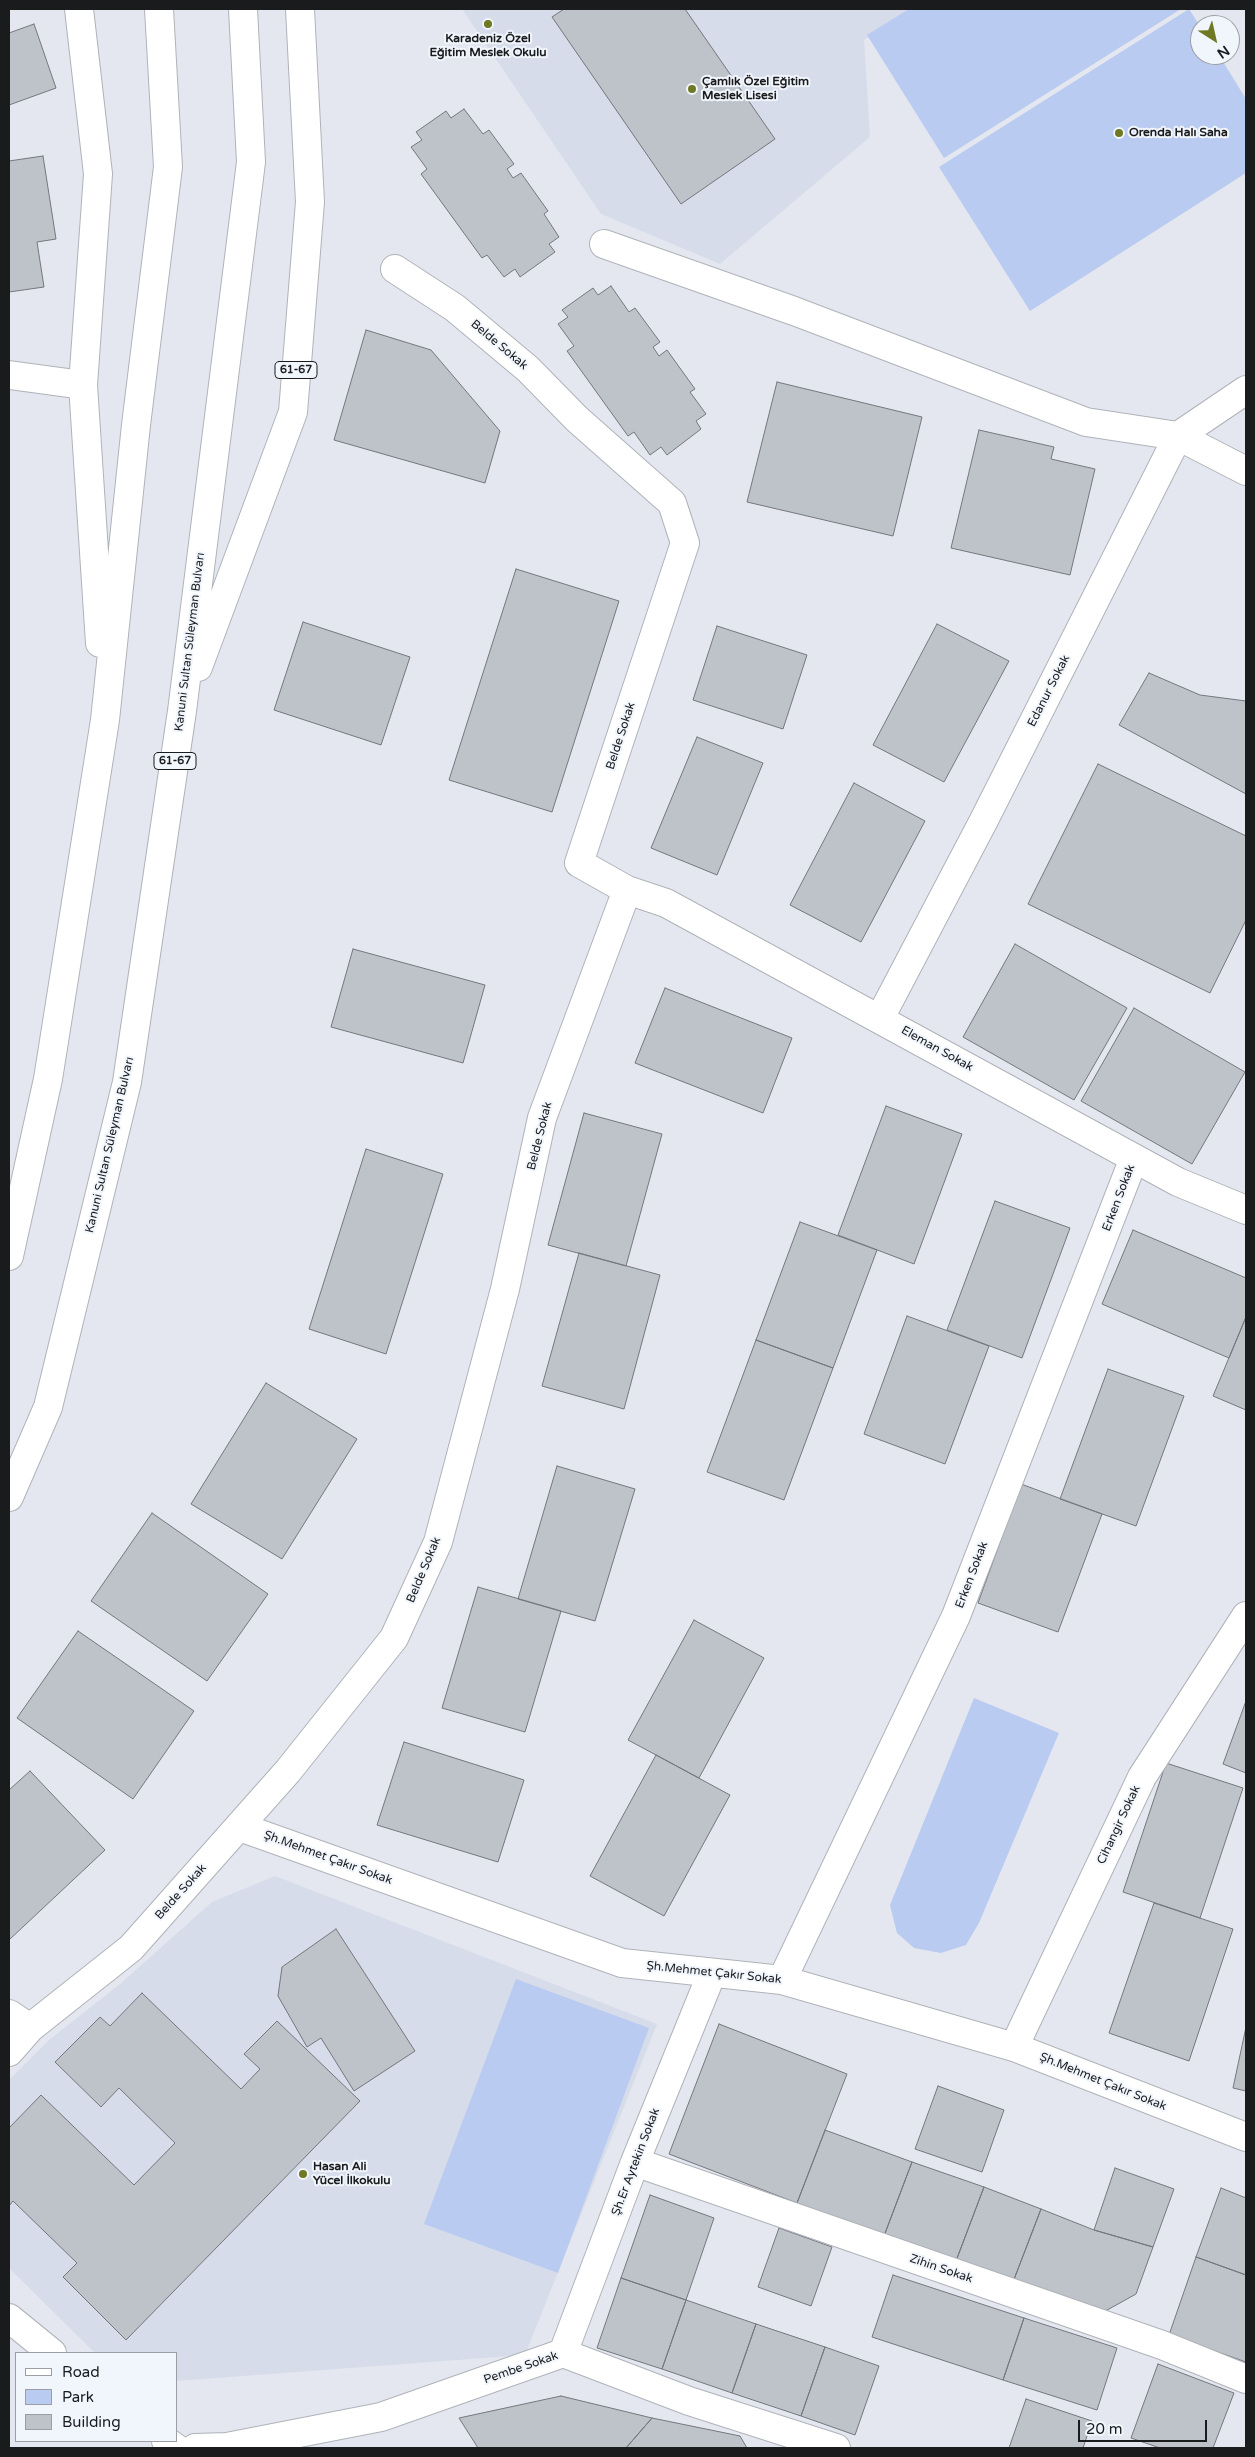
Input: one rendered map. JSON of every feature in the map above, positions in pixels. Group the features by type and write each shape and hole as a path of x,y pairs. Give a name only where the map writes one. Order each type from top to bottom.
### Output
{"street":[{"path":"79,9 98,174 83,385 105,720"},
{"path":"9,1256 48,1079 105,720 136,425 168,167 159,9"},
{"name":"Kanuni Sultan Süleyman Bulvarı","path":"9,1497 48,1407 127,1082 182,711 251,162 243,9"},
{"name":"61-67","path":"182,711 293,412 310,202 300,9"},
{"path":"604,244 794,311 1086,422 1178,436 1246,471"},
{"name":"Belde Sokak","path":"9,2052 19,2021 131,1948 288,1771 394,1638 438,1542 505,1289 542,1118 627,890 579,863 685,543 672,503 576,419 528,369 455,308 395,269"},
{"path":"9,375 83,385"},
{"name":"Edanur Sokak","path":"880,1018 984,820 1178,436 1246,390"},
{"name":"Eleman Sokak","path":"627,890 666,904 880,1018 1178,1182 1246,1210"},
{"name":"Erken Sokak","path":"782,1980 956,1616 1134,1158"},
{"path":"9,1221 23,1192"},
{"name":"Cihangir Sokak","path":"1014,2047 1142,1777 1246,1616"},
{"name":"Şh.Mehmet Çakır Sokak","path":"240,1826 622,1963 782,1980 1014,2047 1246,2137"},
{"name":"Şh.Er Aytekin Sokak","path":"563,2353 635,2162 712,1973"},
{"name":"Zihin Sokak","path":"635,2162 1162,2345 1246,2379"},
{"path":"9,2318 51,2352"},
{"name":"Pembe Sokak","path":"195,2448 227,2447 381,2417 563,2353 806,2444 836,2448"}],"shaded area":[{"name":"Çamlık Özel Eğitim Meslek Lisesi","path":"462,9 910,9 864,40 870,137 720,264 601,214"},
{"name":"Hasan Ali Yücel İlkokulu","path":"275,1876 657,2024 525,2355 178,2381 178,2352 94,2352 9,2268 9,2080 49,2040 120,1984 212,1902"}],"green space":[{"path":"909,9 1181,9 944,158 867,35"},
{"name":"Orenda Halı Saha","path":"1189,9 1193,15 1190,15 1190,65 1225,65 1246,99 1246,173 1030,311 939,167"},
{"path":"974,1698 1059,1733 979,1923 966,1945 941,1953 914,1948 897,1933 890,1905"},
{"path":"516,1979 649,2028 558,2273 424,2224"}],"building":[{"path":"564,9 685,9 775,139 681,204 552,17"},
{"path":"34,24 56,88 9,105 9,33"},
{"path":"464,109 483,134 489,130 514,164 507,169 513,178 521,173 548,211 544,214 559,237 549,244 555,252 520,277 515,269 504,277 487,255 482,258 421,174 427,169 411,147 422,140 416,132 446,111 451,118"},
{"path":"43,156 56,239 37,242 44,287 9,292 9,161"},
{"path":"611,286 629,312 635,308 660,342 653,347 659,356 667,350 695,389 690,392 706,414 696,421 701,429 667,455 661,447 650,455 634,432 628,436 567,351 574,346 558,324 568,317 562,310 593,288 598,295"},
{"path":"366,330 431,350 500,431 485,483 334,440"},
{"path":"777,382 922,417 893,536 747,502"},
{"path":"979,430 1054,447 1051,459 1095,469 1070,575 951,548"},
{"path":"516,569 619,601 552,812 449,780"},
{"path":"303,622 410,657 381,745 274,710"},
{"path":"937,624 1009,661 944,782 873,745"},
{"path":"717,626 807,655 783,729 693,700"},
{"path":"1149,673 1200,695 1246,701 1246,794 1119,725"},
{"path":"697,737 763,763 717,875 651,848"},
{"path":"1098,764 1246,836 1246,920 1210,993 1028,904"},
{"path":"854,783 925,821 861,942 790,905"},
{"path":"1015,944 1127,1008 1074,1100 963,1037"},
{"path":"353,949 485,985 463,1063 331,1027"},
{"path":"665,988 792,1038 763,1113 635,1063"},
{"path":"1134,1008 1245,1072 1192,1164 1081,1101"},
{"path":"886,1106 962,1134 914,1264 838,1235"},
{"path":"584,1113 662,1134 626,1266 548,1245"},
{"path":"366,1149 443,1174 386,1354 309,1329"},
{"path":"995,1201 1070,1228 1022,1358 947,1330"},
{"path":"800,1222 877,1250 833,1368 756,1340"},
{"path":"1133,1230 1246,1278 1246,1317 1229,1358 1102,1304"},
{"path":"579,1253 660,1275 624,1409 542,1386"},
{"path":"907,1316 989,1346 945,1464 864,1434"},
{"path":"1246,1317 1246,1410 1213,1396"},
{"path":"756,1340 833,1368 784,1500 707,1472"},
{"path":"1108,1369 1184,1396 1136,1526 1060,1499"},
{"path":"266,1383 357,1439 282,1559 191,1504"},
{"path":"557,1466 635,1489 595,1621 518,1599"},
{"path":"1021,1484 1102,1514 1058,1632 978,1603"},
{"path":"152,1513 268,1594 207,1681 91,1601"},
{"path":"478,1587 561,1611 525,1732 442,1708"},
{"path":"694,1620 764,1658 699,1778 628,1740"},
{"path":"78,1631 194,1711 133,1799 17,1718"},
{"path":"1246,1701 1246,1773 1223,1764"},
{"path":"404,1742 524,1780 498,1862 377,1825"},
{"path":"656,1755 730,1795 664,1916 590,1876"},
{"path":"1166,1763 1243,1788 1200,1918 1123,1892"},
{"path":"30,1771 105,1850 9,1940 9,1790"},
{"path":"1154,1903 1233,1929 1189,2061 1109,2033"},
{"path":"336,1929 415,2051 354,2091 321,2038 307,2047 278,1996 282,1967"},
{"path":"142,1993 241,2089 260,2069 244,2054 277,2021 360,2101 126,2340 63,2277 77,2263 13,2201 9,2206 9,2128 41,2095 134,2185 175,2143 119,2088 101,2107 55,2062 100,2017 110,2026"},
{"path":"719,2024 847,2074 797,2203 669,2154"},
{"path":"1246,2027 1246,2091 1233,2088"},
{"path":"938,2086 1004,2110 982,2172 915,2149"},
{"path":"825,2130 912,2162 884,2236 797,2203"},
{"path":"912,2162 984,2187 956,2261 884,2236"},
{"path":"1115,2168 1174,2189 1153,2247 1094,2230"},
{"path":"984,2187 1041,2209 1013,2282 956,2261"},
{"path":"1221,2188 1246,2198 1246,2275 1196,2257"},
{"path":"650,2195 714,2218 686,2300 621,2278"},
{"path":"1041,2209 1094,2230 1153,2247 1136,2294 1100,2314 1013,2282"},
{"path":"779,2228 832,2247 811,2306 758,2287"},
{"path":"1196,2257 1246,2275 1246,2362 1169,2335"},
{"path":"893,2275 1024,2318 1003,2380 872,2337"},
{"path":"621,2278 686,2300 662,2369 597,2348"},
{"path":"686,2300 756,2324 732,2393 662,2369"},
{"path":"1024,2318 1117,2348 1097,2410 1003,2380"},
{"path":"756,2324 825,2347 801,2416 732,2393"},
{"path":"825,2347 879,2366 855,2435 801,2416"},
{"path":"1158,2364 1234,2393 1213,2448 1160,2448 1131,2438"},
{"path":"561,2396 652,2418 626,2448 478,2448 459,2418"},
{"path":"1026,2399 1092,2421 1083,2448 1009,2448"},
{"path":"652,2418 740,2436 747,2448 626,2448"}],"place":[{"name":"Karadeniz Özel Eğitim Meslek Okulu","path":"488,24"},
{"name":"Çamlık Özel Eğitim Meslek Lisesi","path":"692,89"},
{"name":"Orenda Halı Saha","path":"1119,133"},
{"name":"Hasan Ali Yücel İlkokulu","path":"303,2174"}]}
